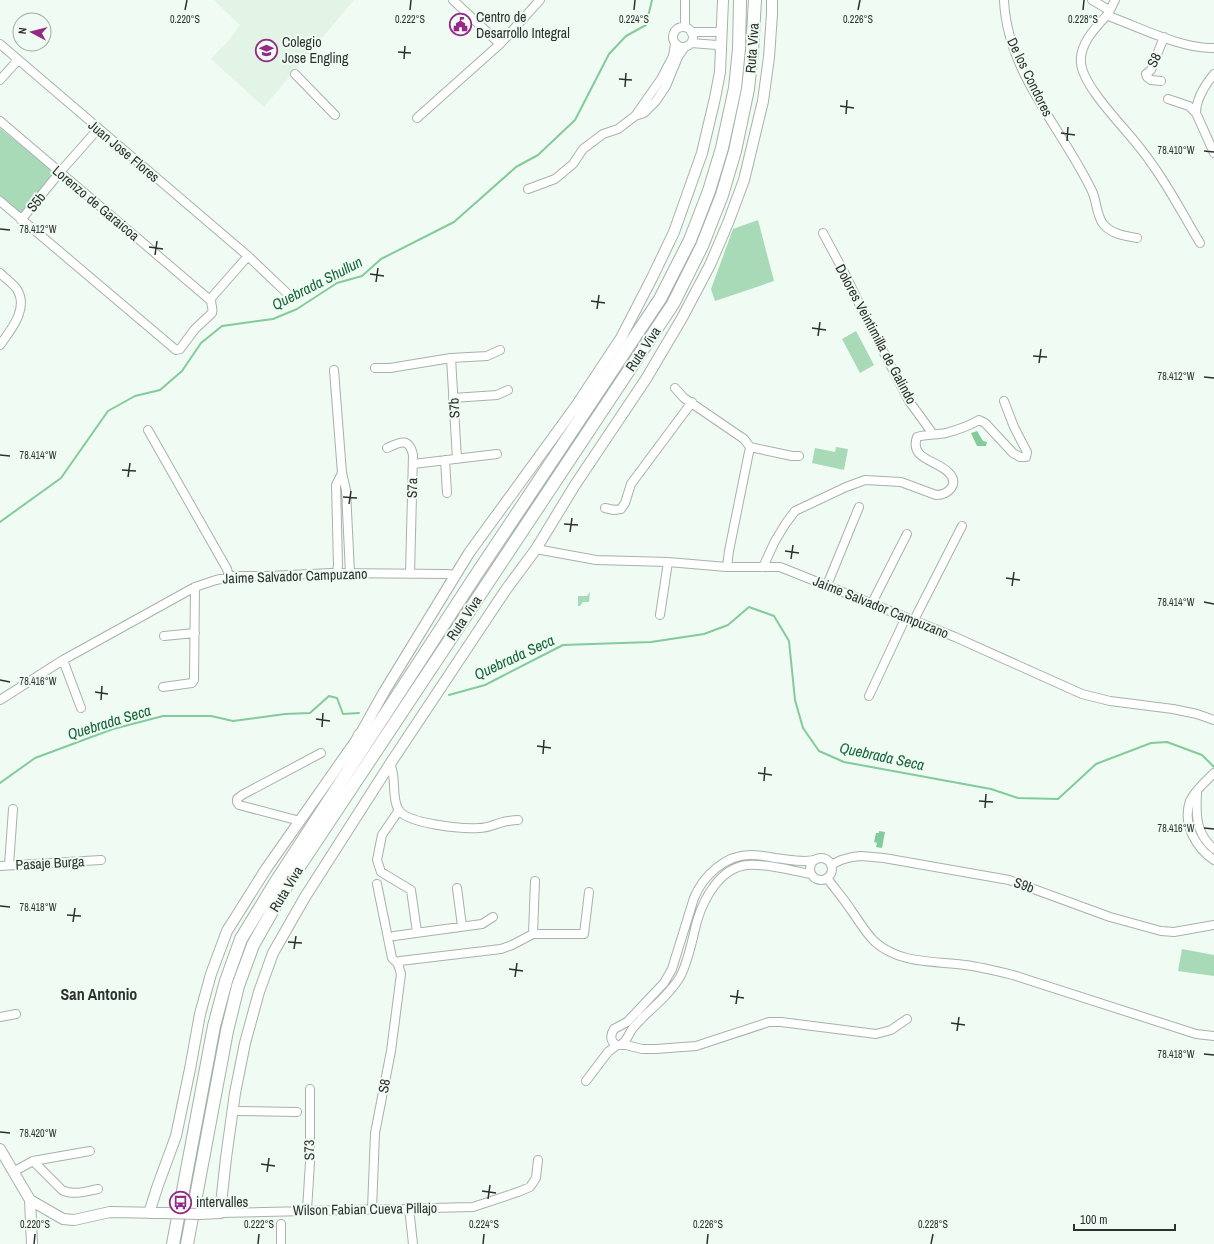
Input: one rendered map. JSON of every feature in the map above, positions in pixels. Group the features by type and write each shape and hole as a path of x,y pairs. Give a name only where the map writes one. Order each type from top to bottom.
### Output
{"highway":[{"name":"Ruta Viva","path":"173,1244 214,1026 226,982 241,939 277,880 474,578 660,299 667,286 695,228 709,191 722,148 735,88 739,49 740,0"},
{"name":"Ruta Viva","path":"187,1244 227,1031 238,986 253,945 287,886 673,304 702,246 722,195 735,151 748,89 755,0"},
{"path":"338,787 360,735"}],"main road":[{"name":"Ruta Viva","path":"150,1213 158,1185 176,1136 200,1014 210,974 227,931 266,869 360,735 469,553 589,386 621,338 674,232 702,153 716,98 722,52 723,0"},
{"name":"Ruta Viva","path":"220,1213 232,1111 245,1043 258,992 273,953 305,897 390,764 505,591 536,549 575,485 646,379 682,318 710,265 744,180 763,101 769,57 772,0"},
{"path":"0,1149 30,1200 32,1244"},
{"name":"Wilson Fabian Cueva Pillajo","path":"30,1200 62,1219 74,1220 110,1212 220,1213"}],"street":[{"path":"453,0 500,44"},
{"path":"417,118 460,85 540,0"},
{"path":"635,116 644,113 656,101 666,86 678,57 693,36 688,30 685,0"},
{"name":"De los Condores","path":"1004,0 1007,26 1013,48 1036,96 1093,192 1103,224 1110,231 1137,238"},
{"path":"1092,0 1109,12 1110,17 1164,37 1197,47 1214,48"},
{"path":"1115,0 1109,12 1094,30 1083,48 1081,56 1082,70 1099,99 1156,169 1200,243"},
{"path":"722,52 717,45 688,45 681,48 675,44 672,38 675,30 678,28 718,32 723,26"},
{"name":"S8","path":"1161,81 1151,80 1146,74 1151,70 1164,37"},
{"name":"Juan Jose Flores","path":"0,44 248,256 291,297"},
{"path":"528,189 555,179 573,164 583,148 603,134 618,129 635,116 661,79 673,56 675,44"},
{"path":"0,80 18,60"},
{"path":"295,74 335,115"},
{"path":"1196,113 1199,96 1214,74"},
{"path":"1168,100 1189,106 1196,113 1214,153"},
{"name":"Lorenzo de Garaicoa","path":"0,121 210,300"},
{"name":"S5b","path":"21,220 60,172 98,129"},
{"path":"1204,131 1214,140"},
{"path":"0,201 176,350 178,350 195,329 212,313 213,310 210,300 248,256"},
{"name":"Dolores Veintimilla de Galindo","path":"823,233 846,274 909,401 933,434"},
{"path":"0,273 15,287 21,301 19,315 0,346"},
{"path":"375,368 390,368 451,358 487,356 500,350"},
{"name":"S7b","path":"451,358 457,459"},
{"path":"334,370 342,473 346,490 350,573"},
{"path":"675,388 684,398 692,402 744,439 750,447 792,456 799,456"},
{"path":"453,398 497,395 508,390"},
{"path":"763,567 775,541 795,511 846,487 865,480 887,481 901,482 936,495 948,493 953,487 954,481 950,473 923,458 916,450 914,444 917,437 945,433 968,426 980,420 986,423 1013,453 1020,457 1026,457 1027,452 1014,427 1004,401"},
{"path":"605,508 621,509 625,504 632,484 692,402"},
{"path":"148,430 230,577"},
{"path":"387,448 397,444 409,444 413,464"},
{"path":"727,568 729,550 750,447"},
{"name":"S7a","path":"410,574 413,464 497,454"},
{"path":"445,460 447,493"},
{"path":"337,573 336,485 342,473"},
{"path":"827,585 859,507"},
{"path":"869,696 910,618 962,526"},
{"path":"872,603 907,534"},
{"name":"Jaime Salvador Campuzano","path":"536,549 596,560 668,562 727,568 780,567 910,618 1082,694 1110,701 1173,709 1197,714 1214,720"},
{"path":"660,615 668,562"},
{"name":"Jaime Salvador Campuzano","path":"0,700 62,660 195,587 216,580 230,577 337,573 455,575"},
{"path":"163,687 193,681 195,587"},
{"path":"164,636 195,633"},
{"path":"62,660 81,708"},
{"path":"300,821 239,805 237,799 321,754"},
{"path":"390,764 393,772 396,802 399,810 404,816 410,819 443,826 480,828 502,822 518,820"},
{"path":"1214,773 1197,791 1191,800 1188,819 1191,831 1197,844 1204,854 1214,860"},
{"path":"1197,791 1197,809 1200,830 1205,841 1214,849"},
{"path":"4,865 13,809"},
{"path":"399,810 382,835 377,860 381,872 410,890 417,932"},
{"path":"586,1081 608,1052 619,1045 627,1040 633,1028 674,986 680,977 687,960 703,905 716,883 739,867 748,865 811,874 813,877 820,880 828,878 832,870 831,865 826,859 818,858 802,862 749,855 720,865 709,875 697,890 670,974 664,983 627,1022 614,1030 611,1039 613,1042 619,1045 642,1049 696,1046 769,1022 780,1022 876,1034 891,1030 907,1019"},
{"name":"S9b","path":"831,865 841,860 856,857 884,858 1009,880 1110,917 1154,929 1174,932 1214,925"},
{"name":"Pasaje Burga","path":"4,865 100,860"},
{"path":"811,874 810,866 814,860"},
{"path":"828,878 852,910 865,932 889,951 905,958 928,962 965,965 1013,975 1196,1034 1214,1036"},
{"path":"533,934 535,881"},
{"name":"S8","path":"372,1209 375,1132 391,1051 401,974 398,964 392,958 377,884"},
{"path":"457,888 462,926"},
{"path":"398,964 400,961 501,949 533,934 584,934 589,892"},
{"path":"394,936 482,924 493,917"},
{"path":"0,1017 16,1014"},
{"name":"S73","path":"307,1210 310,1162 310,1089"},
{"path":"232,1111 297,1112"},
{"path":"13,1172 33,1161 90,1151"},
{"name":"Wilson Fabian Cueva Pillajo","path":"220,1213 473,1207 530,1187 536,1178 538,1160"},
{"path":"33,1161 62,1190 67,1193 98,1189"},
{"path":"409,1208 413,1244"},
{"path":"281,1224 282,1244"}],"shaded area":[{"name":"Colegio Jose Engling","path":"214,0 354,0 264,107 211,59 229,40 240,25"},
{"path":"0,128 55,173 21,215 0,196"},
{"path":"758,220 774,281 715,301 711,289 733,229"},
{"path":"856,331 874,365 860,373 842,339"},
{"path":"977,431 983,441 987,442 986,446 977,446 971,433"},
{"path":"836,447 848,449 844,470 812,463 815,448 835,452"},
{"path":"590,592 589,602 583,602 580,606 578,606 578,596 587,596"},
{"path":"879,831 885,832 882,848 876,847 877,843 874,842 876,833 879,833"},
{"path":"1182,949 1214,955 1214,976 1178,971"}],"waterway":[{"name":"Quebrada Shullun","path":"0,522 61,478 108,411 135,396 160,390 182,371 201,343 222,326 273,319 297,309 337,283 362,276 381,259 454,222 516,167 538,155 575,120 609,54 626,36 646,25 652,0"},
{"name":"Quebrada Seca","path":"449,695 485,685 563,645 651,642 704,634 728,625 749,607 774,616 789,641 795,700 803,728 819,751 844,762 991,789 1018,798 1058,799 1096,764 1151,743 1167,742 1202,755 1214,767"},
{"name":"Quebrada Seca","path":"0,783 35,758 113,729 163,716 211,716 233,721 285,714 310,713 329,696 337,698 343,714 359,713"}],"place":[{"name":"Centro de Desarrollo Integral","path":"461,25"},
{"name":"Colegio Jose Engling","path":"266,50"},
{"name":"intervalles","path":"181,1202"}],"district":[{"name":"San Antonio","path":"99,994"}]}
